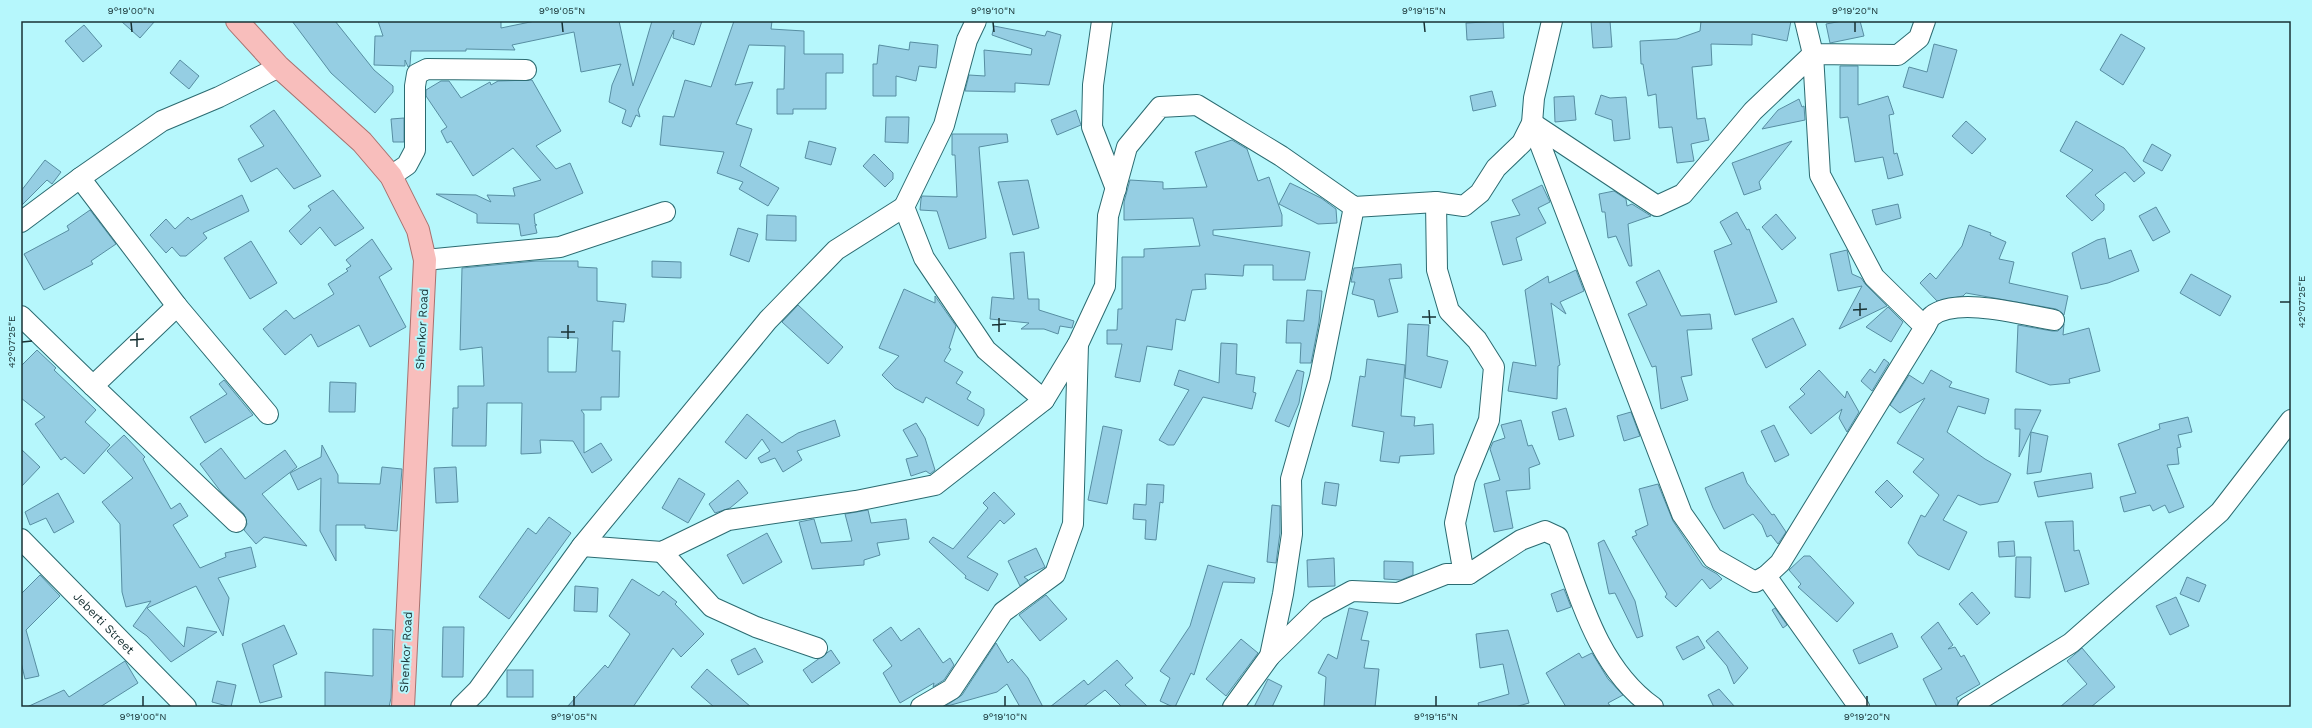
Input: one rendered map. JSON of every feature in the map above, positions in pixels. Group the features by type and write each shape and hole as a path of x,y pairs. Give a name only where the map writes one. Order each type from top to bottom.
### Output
{"main road":[{"name":"Shenkor Road","path":"237,21 279,67 362,142 391,176 418,230 426,260 403,707"}],"street":[{"path":"460,707 478,690 582,546 768,320 836,250 904,207 944,125 967,40 976,21"},
{"path":"1102,21 1093,85 1092,128 1116,189"},
{"path":"582,546 662,552 728,520 856,501 935,485 1044,400 1078,344 1105,286 1108,216 1127,147 1160,108 1197,105 1281,156 1354,207 1436,202 1464,206 1480,193 1496,168 1522,143 1532,123 1534,98 1552,21"},
{"path":"1805,21 1813,54 1820,175 1874,277 1925,326"},
{"path":"1532,123 1657,206 1683,194 1754,111 1813,54 1898,54 1920,38 1925,21"},
{"path":"21,222 80,178 162,121 219,97 279,67"},
{"path":"391,176 407,165 415,150 415,86 417,74 427,69 526,70"},
{"path":"1532,123 1682,514 1713,558 1755,582 1766,576 1780,563 1932,316 1951,308 1975,307 2054,320"},
{"path":"80,178 177,306 268,414"},
{"path":"1436,202 1437,270 1449,311 1477,340 1494,367 1489,420 1465,479 1455,523 1462,563 1469,574"},
{"path":"904,207 924,258 986,350 1044,400"},
{"path":"1270,656 1283,594 1292,534 1291,479 1320,377 1354,207"},
{"path":"426,260 560,247 666,212"},
{"path":"93,386 177,306"},
{"path":"21,316 236,522"},
{"path":"921,707 952,689 1003,612 1055,574 1073,524 1078,344"},
{"path":"1968,707 2071,643 2220,512 2291,420"},
{"path":"1234,707 1270,656 1317,610 1352,591 1398,593 1446,574 1469,574 1521,540 1545,531 1558,537 1597,642 1637,696 1653,707"},
{"name":"Jeberti Street","path":"21,539 186,707"},
{"path":"662,552 712,607 756,627 817,648"},
{"path":"1766,576 1859,707"}],"building":[{"path":"121,21 155,21 140,38"},
{"path":"292,21 335,21 374,70 393,86 393,92 375,113 331,73"},
{"path":"378,21 501,21 501,28 535,21 619,21 633,86 652,21 702,21 694,45 673,38 674,30 638,110 640,117 636,115 631,127 622,123 626,110 609,102 612,85 621,64 581,72 574,32 512,45 515,50 466,49 466,51 411,51 410,65 408,67 405,60 405,66 374,65 375,36 383,36"},
{"path":"734,21 772,21 771,29 804,31 804,54 843,54 843,73 826,73 826,109 793,109 793,114 777,114 777,89 784,89 785,46 749,45 735,85 753,82 736,124 752,129 740,166 779,188 768,206 739,189 743,182 717,173 724,152 660,145 663,116 674,117 685,80 711,87"},
{"path":"1503,21 1504,38 1467,40 1466,23"},
{"path":"1591,21 1610,21 1612,47 1593,48"},
{"path":"1701,21 1791,21 1787,41 1752,34 1752,45 1711,44 1712,65 1692,67 1697,119 1705,118 1709,140 1691,144 1694,161 1677,163 1672,127 1659,128 1656,94 1648,96 1643,64 1641,64 1640,41 1677,39 1700,31"},
{"path":"1842,21 1860,21 1864,36 1830,43 1826,24"},
{"path":"84,25 102,46 83,62 65,41"},
{"path":"994,26 1045,36 1047,31 1061,35 1049,85 1015,83 1015,92 965,91 969,75 985,76 984,50 1031,55 1032,49 992,35"},
{"path":"2121,34 2145,48 2123,85 2100,70"},
{"path":"910,42 938,45 936,68 919,66 916,81 896,76 896,96 873,96 873,64 877,64 879,45 909,50"},
{"path":"1934,44 1957,50 1943,98 1903,87 1909,67 1927,72"},
{"path":"180,60 199,76 189,89 170,73"},
{"path":"1840,66 1858,66 1858,105 1888,96 1894,114 1889,115 1894,154 1897,153 1903,175 1888,179 1883,157 1855,162 1848,117 1840,118"},
{"path":"532,80 561,131 536,146 556,169 570,163 583,193 534,214 535,224 537,225 535,225 537,233 521,236 519,224 477,223 477,214 436,194 476,195 491,202 487,195 515,196 513,188 541,180 513,148 473,176 451,141 447,143 441,131 447,127 426,96 426,90 441,81 449,81 461,98 490,82 491,85 498,81"},
{"path":"1492,91 1496,106 1473,111 1470,96"},
{"path":"1601,95 1610,98 1626,97 1630,139 1614,141 1612,120 1595,114"},
{"path":"1574,96 1576,120 1555,122 1554,97"},
{"path":"1799,99 1802,107 1804,106 1805,120 1762,129 1778,110"},
{"path":"274,110 321,176 294,189 277,168 251,182 238,159 264,146 250,126"},
{"path":"1076,110 1081,125 1057,135 1051,120"},
{"path":"886,117 909,117 908,143 885,142"},
{"path":"404,118 404,142 393,142 391,119"},
{"path":"1966,121 1986,139 1972,154 1952,136"},
{"path":"2076,121 2124,148 2145,173 2134,182 2125,172 2095,195 2104,204 2104,210 2092,221 2066,196 2093,170 2060,151"},
{"path":"952,134 1007,134 1008,142 979,147 986,238 949,249 937,211 920,210 922,196 957,197 955,155 952,155"},
{"path":"1232,140 1247,149 1258,181 1269,177 1282,215 1282,226 1213,230 1213,235 1310,252 1305,280 1273,280 1273,265 1244,265 1243,276 1205,274 1206,289 1192,290 1185,321 1176,319 1172,350 1147,346 1140,382 1115,377 1122,344 1107,344 1107,330 1117,330 1118,309 1122,309 1122,257 1144,257 1144,249 1200,246 1193,218 1124,220 1124,202 1130,180 1163,182 1163,189 1207,187 1195,152"},
{"path":"809,141 836,148 831,165 805,158"},
{"path":"1792,141 1759,182 1761,189 1744,195 1732,163"},
{"path":"2152,144 2171,155 2162,171 2143,161"},
{"path":"874,154 893,173 893,179 885,187 863,166"},
{"path":"45,160 61,172 52,184 47,180 22,205 21,191"},
{"path":"1028,180 1039,228 1013,235 998,182"},
{"path":"1290,183 1321,198 1336,209 1337,223 1318,224 1279,204"},
{"path":"1542,185 1550,202 1538,208 1546,223 1516,238 1522,260 1503,265 1491,222 1520,215 1512,200"},
{"path":"333,190 364,228 335,246 320,227 301,245 289,231 311,210 308,206"},
{"path":"1614,191 1626,199 1627,206 1632,204 1651,216 1628,224 1632,266 1629,266 1616,236 1608,238 1605,212 1602,212 1599,194"},
{"path":"242,195 249,211 203,233 207,238 186,256 180,256 172,247 166,253 150,235 166,219 175,229 188,217 191,220"},
{"path":"1898,204 1901,218 1876,225 1872,210"},
{"path":"2156,207 2170,232 2153,241 2139,216"},
{"path":"90,210 116,244 91,261 93,264 44,290 24,254 69,230 67,226"},
{"path":"1737,212 1747,230 1749,229 1777,302 1735,315 1714,251 1732,244 1720,222"},
{"path":"1776,214 1796,238 1782,250 1762,227"},
{"path":"767,215 796,216 796,241 766,240"},
{"path":"1969,225 1991,233 1990,235 2006,242 1999,259 2014,262 2009,283 2068,296 2064,315 2056,309 1966,293 1963,296 1937,301 1920,283 1930,273 1936,279 1962,246"},
{"path":"738,228 758,234 749,262 730,255"},
{"path":"2105,238 2109,259 2131,250 2139,271 2108,283 2081,289 2072,253 2097,240"},
{"path":"372,239 392,269 379,277 406,327 370,347 359,325 318,347 311,334 285,355 263,329 286,310 294,319 334,294 328,284 348,271 346,269 351,266 346,260"},
{"path":"251,241 277,283 250,299 224,258"},
{"path":"1847,250 1852,274 1861,278 1887,306 1839,329 1862,286 1838,291 1830,254"},
{"path":"1024,252 1028,299 1039,299 1039,310 1074,321 1072,328 1060,326 1058,334 1044,329 1021,329 1029,323 990,319 992,297 1014,299 1010,253"},
{"path":"536,261 578,261 578,267 597,268 597,301 626,304 624,322 613,321 612,351 620,351 619,397 601,397 601,410 581,410 584,414 584,453 601,443 612,460 592,473 573,441 540,440 541,453 521,454 522,403 487,403 486,446 452,446 453,408 458,408 458,386 484,386 482,347 460,350 462,268","holes":["548,337 578,338 576,372 548,372"]},
{"path":"652,261 681,262 681,278 652,277"},
{"path":"1401,264 1402,278 1389,279 1398,312 1378,317 1374,300 1352,294 1355,282 1351,282 1354,268"},
{"path":"1576,270 1584,291 1560,302 1566,314 1551,303 1560,365 1558,366 1557,399 1508,391 1513,362 1536,366 1525,290 1548,276 1549,283"},
{"path":"1659,270 1681,316 1710,314 1712,329 1687,330 1692,375 1681,377 1688,400 1661,409 1656,366 1652,367 1628,314 1647,305 1636,282"},
{"path":"2191,274 2231,296 2220,316 2180,293"},
{"path":"904,289 935,303 935,296 956,326 949,348 951,349 944,361 963,372 956,383 971,392 967,399 984,409 984,415 978,426 926,397 923,403 895,388 882,375 899,356 879,348"},
{"path":"1307,290 1322,291 1319,322 1311,363 1300,363 1301,343 1286,343 1287,320 1304,321"},
{"path":"798,305 843,347 828,364 782,322"},
{"path":"1888,307 1903,322 1891,342 1866,327"},
{"path":"1793,318 1806,345 1766,368 1752,339"},
{"path":"1408,324 1429,325 1427,356 1448,361 1441,388 1405,378"},
{"path":"2064,324 2063,335 2089,328 2100,371 2069,379 2070,383 2050,385 2016,372 2018,325 2058,331"},
{"path":"1221,343 1237,344 1236,374 1255,377 1253,392 1256,393 1252,409 1203,397 1174,445 1168,445 1159,440 1189,390 1174,385 1179,370 1219,383"},
{"path":"37,350 56,368 54,370 96,410 85,422 110,445 84,474 65,457 61,460 35,424 45,417 21,398 21,366"},
{"path":"1367,359 1405,365 1401,416 1415,417 1414,426 1433,424 1434,454 1400,456 1399,463 1380,461 1384,432 1352,426 1360,376 1365,377"},
{"path":"1884,359 1889,363 1872,391 1861,381 1870,369 1875,373"},
{"path":"1297,370 1304,372 1299,403 1289,427 1275,421"},
{"path":"1819,370 1845,398 1847,391 1859,412 1847,432 1839,418 1842,409 1811,434 1789,407 1805,394 1800,389"},
{"path":"1931,370 1952,382 1949,387 1989,399 1985,414 1958,406 1947,432 1985,459 2011,474 1998,502 1980,505 1958,495 1943,520 1967,532 1949,570 1918,555 1908,543 1921,515 1925,517 1939,495 1913,472 1924,459 1897,443 1925,398 1900,413 1890,405 1909,375 1923,384"},
{"path":"224,380 253,415 205,443 190,417 227,394 219,384"},
{"path":"330,382 356,383 355,412 329,412"},
{"path":"1566,408 1574,436 1559,440 1552,412"},
{"path":"2015,409 2041,410 2019,457 2020,429 2015,429"},
{"path":"1631,412 1640,436 1624,441 1617,416"},
{"path":"747,414 782,443 798,433 835,420 840,436 797,451 802,460 783,472 775,458 761,463 758,458 770,451 762,439 746,459 725,442"},
{"path":"2188,417 2192,432 2178,435 2181,447 2177,448 2179,464 2167,465 2184,507 2169,513 2165,505 2153,511 2150,505 2124,512 2120,497 2136,493 2118,444 2160,429 2159,424"},
{"path":"1521,420 1528,446 1532,445 1540,464 1529,468 1530,489 1506,491 1513,528 1494,532 1484,484 1500,480 1490,449 1493,442 1505,438 1501,425"},
{"path":"916,423 925,438 935,470 930,474 926,471 911,476 906,459 918,456 903,430"},
{"path":"1774,425 1789,455 1775,462 1761,431"},
{"path":"1103,426 1122,430 1107,504 1088,500"},
{"path":"2031,432 2048,436 2041,472 2027,474"},
{"path":"124,435 145,457 143,459 171,509 180,503 188,516 173,525 200,568 226,557 225,553 251,547 256,567 218,578 229,598 223,636 196,586 147,608 184,647 187,627 217,632 171,662 147,636 133,626 151,601 126,607 122,592 120,524 102,502 133,478 107,451"},
{"path":"322,445 338,475 338,483 380,484 382,467 402,469 397,531 365,528 365,525 336,525 336,561 320,531 321,478 298,490 290,473 321,457"},
{"path":"221,448 245,479 285,450 297,467 262,494 307,546 264,537 256,544 244,530 247,524 244,514 221,492 200,464"},
{"path":"21,449 40,467 21,487"},
{"path":"456,467 458,502 436,503 434,468"},
{"path":"1743,472 1747,483 1772,515 1774,514 1786,532 1778,544 1771,535 1767,537 1762,525 1753,514 1724,529 1713,508 1705,488"},
{"path":"2091,473 2093,488 2038,497 2034,482"},
{"path":"679,478 705,494 688,523 662,508"},
{"path":"738,480 748,493 730,508 715,513 709,504"},
{"path":"1887,480 1903,496 1891,508 1875,492"},
{"path":"1325,482 1339,484 1336,506 1322,504"},
{"path":"1147,484 1164,485 1163,503 1160,502 1156,540 1145,539 1146,520 1133,519 1134,504 1146,505"},
{"path":"1658,484 1673,521 1703,566 1717,574 1722,579 1710,589 1702,579 1676,607 1665,597 1667,594 1632,537 1637,535 1635,531 1648,525 1639,489"},
{"path":"994,492 1015,514 1004,524 1000,520 967,557 998,574 988,591 965,578 966,576 929,542 933,537 953,549 988,508 983,503"},
{"path":"58,493 74,522 54,533 46,518 30,525 25,512"},
{"path":"1272,505 1280,506 1280,533 1276,563 1267,562"},
{"path":"868,510 871,523 906,519 909,539 877,543 880,555 864,560 864,565 812,569 799,522 814,519 821,543 852,541 845,514"},
{"path":"549,517 571,533 509,619 479,597 528,528 536,534"},
{"path":"2073,521 2074,551 2079,550 2089,584 2065,592 2045,522"},
{"path":"767,533 782,562 743,584 727,555"},
{"path":"1604,540 1635,601 1643,636 1637,638 1615,593 1609,594 1598,543"},
{"path":"2014,541 2015,556 1999,557 1998,542"},
{"path":"1036,548 1045,567 1024,577 1028,580 1020,586 1008,561"},
{"path":"1804,556 1810,556 1854,603 1837,622 1798,587 1801,584 1789,570"},
{"path":"2016,557 2031,557 2030,598 2015,597"},
{"path":"1334,558 1335,586 1308,587 1307,560"},
{"path":"1384,561 1413,562 1413,575 1401,580 1384,579"},
{"path":"1208,565 1255,578 1254,583 1223,582 1194,675 1191,673 1175,707 1173,707 1160,701 1170,678 1160,671 1190,626"},
{"path":"40,575 60,596 26,630 39,676 25,679 21,662 21,594"},
{"path":"2187,577 2206,585 2199,602 2180,594"},
{"path":"632,579 659,596 663,591 677,602 675,604 704,634 681,657 673,648 633,707 567,707 605,665 608,668 630,634 609,616"},
{"path":"575,586 598,588 597,612 574,611"},
{"path":"1564,589 1571,607 1557,612 1551,594"},
{"path":"1972,592 1990,613 1977,625 1959,604"},
{"path":"1046,595 1067,619 1040,641 1019,615"},
{"path":"2176,597 2189,626 2170,635 2156,606"},
{"path":"1349,608 1368,612 1361,640 1369,641 1364,668 1379,669 1375,707 1324,707 1326,677 1318,673 1328,654 1337,659"},
{"path":"1775,608 1787,625 1783,628 1772,610"},
{"path":"1938,622 1953,645 1948,649 1955,647 1961,657 1964,655 1980,684 1956,698 1958,701 1957,707 1937,707 1923,679 1942,669 1921,637"},
{"path":"284,625 297,654 273,665 282,697 260,703 242,644"},
{"path":"443,627 464,627 463,677 442,677"},
{"path":"891,627 901,641 919,628 943,663 950,658 954,665 944,680 933,687 934,683 900,703 883,673 892,666 873,640"},
{"path":"373,629 393,630 391,698 389,707 325,707 325,672 373,676"},
{"path":"1508,630 1529,703 1515,707 1479,707 1478,703 1509,694 1503,664 1480,668 1476,634"},
{"path":"1718,631 1748,668 1734,684 1727,666 1706,641"},
{"path":"1892,633 1898,647 1859,664 1853,650"},
{"path":"1698,636 1705,648 1683,660 1676,647"},
{"path":"1241,639 1258,653 1226,696 1206,679"},
{"path":"996,643 1008,663 1012,659 1028,678 1043,707 1020,707 1007,684 997,692 944,707 962,695"},
{"path":"755,648 763,662 738,675 731,660"},
{"path":"2082,648 2115,687 2091,707 2060,707 2087,684 2067,661"},
{"path":"831,650 840,663 812,683 803,670"},
{"path":"1579,653 1582,658 1592,653 1608,679 1623,695 1608,703 1611,707 1566,707 1546,673"},
{"path":"1117,660 1133,678 1125,685 1148,707 1122,707 1105,690 1083,707 1050,707 1084,680 1088,685"},
{"path":"125,661 138,683 100,707 27,707 64,690 69,697"},
{"path":"707,669 751,707 714,707 691,687"},
{"path":"507,670 533,670 533,697 507,697"},
{"path":"1268,679 1282,686 1272,707 1254,707"},
{"path":"217,681 236,685 231,707 212,702"},
{"path":"1719,689 1735,707 1714,707 1708,695"}]}
